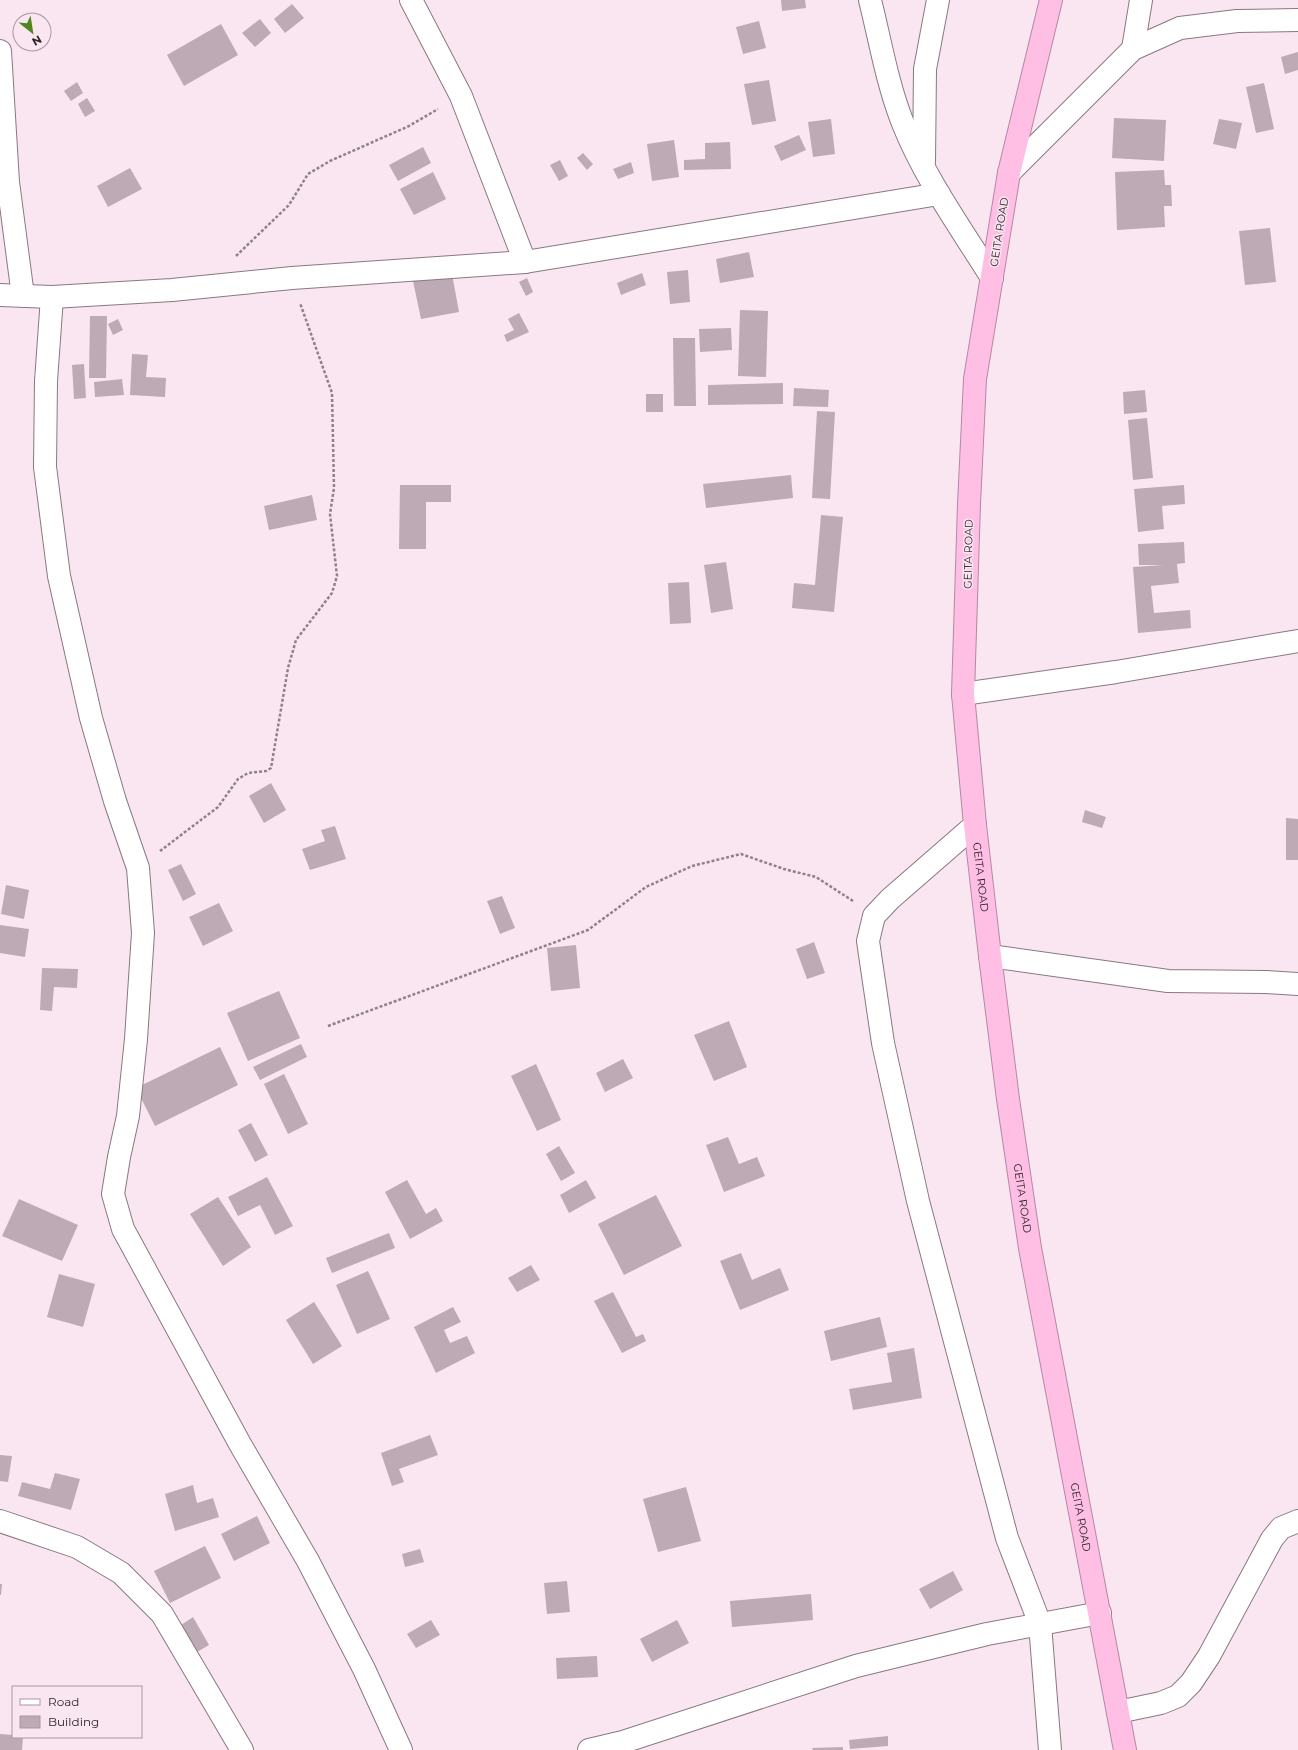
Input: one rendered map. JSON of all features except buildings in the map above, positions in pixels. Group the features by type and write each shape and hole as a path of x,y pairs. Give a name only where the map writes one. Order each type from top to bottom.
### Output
{"highway":[{"name":"GEITA ROAD","path":"1051,0 1009,173 976,379 969,504 963,694 975,825 990,956 1008,1099 1030,1248 1100,1613 1124,1750"}],"street":[{"path":"410,0 461,96 525,262"},
{"path":"870,0 888,76 902,121 938,194 992,278"},
{"path":"924,166 925,69 938,0"},
{"path":"1133,49 1140,0"},
{"path":"1009,173 1133,49 1180,28 1237,21 1298,20"},
{"path":"0,51 8,182 23,296"},
{"path":"0,295 52,297 207,286 292,278 525,262 938,194"},
{"path":"52,297 46,381 44,467 59,576 91,718 115,801 138,868 143,933 136,1039 128,1116 113,1194 123,1229 236,1438 308,1561 364,1669 401,1750"},
{"path":"963,694 1116,672 1298,641"},
{"path":"975,825 890,899 874,916 868,941 883,1043 918,1201 1008,1538 1040,1624 1050,1750"},
{"path":"990,956 1168,981 1266,982 1298,984"},
{"path":"0,1521 77,1547 121,1572 162,1614 242,1750"},
{"path":"1118,1712 1162,1703 1178,1696 1191,1683 1208,1656 1272,1539 1281,1528 1298,1521"},
{"path":"589,1750 623,1742 856,1666 987,1634 1100,1613"}],"path":[{"path":"207,286 289,205 308,174 330,161 409,126 461,96"},
{"path":"138,868 218,807 238,779 248,773 266,771 271,768 288,668 296,640 332,593 337,576 330,514 334,488 332,393 292,278"},
{"path":"328,1026 588,930 646,887 692,866 741,854 816,878 874,916"}]}
